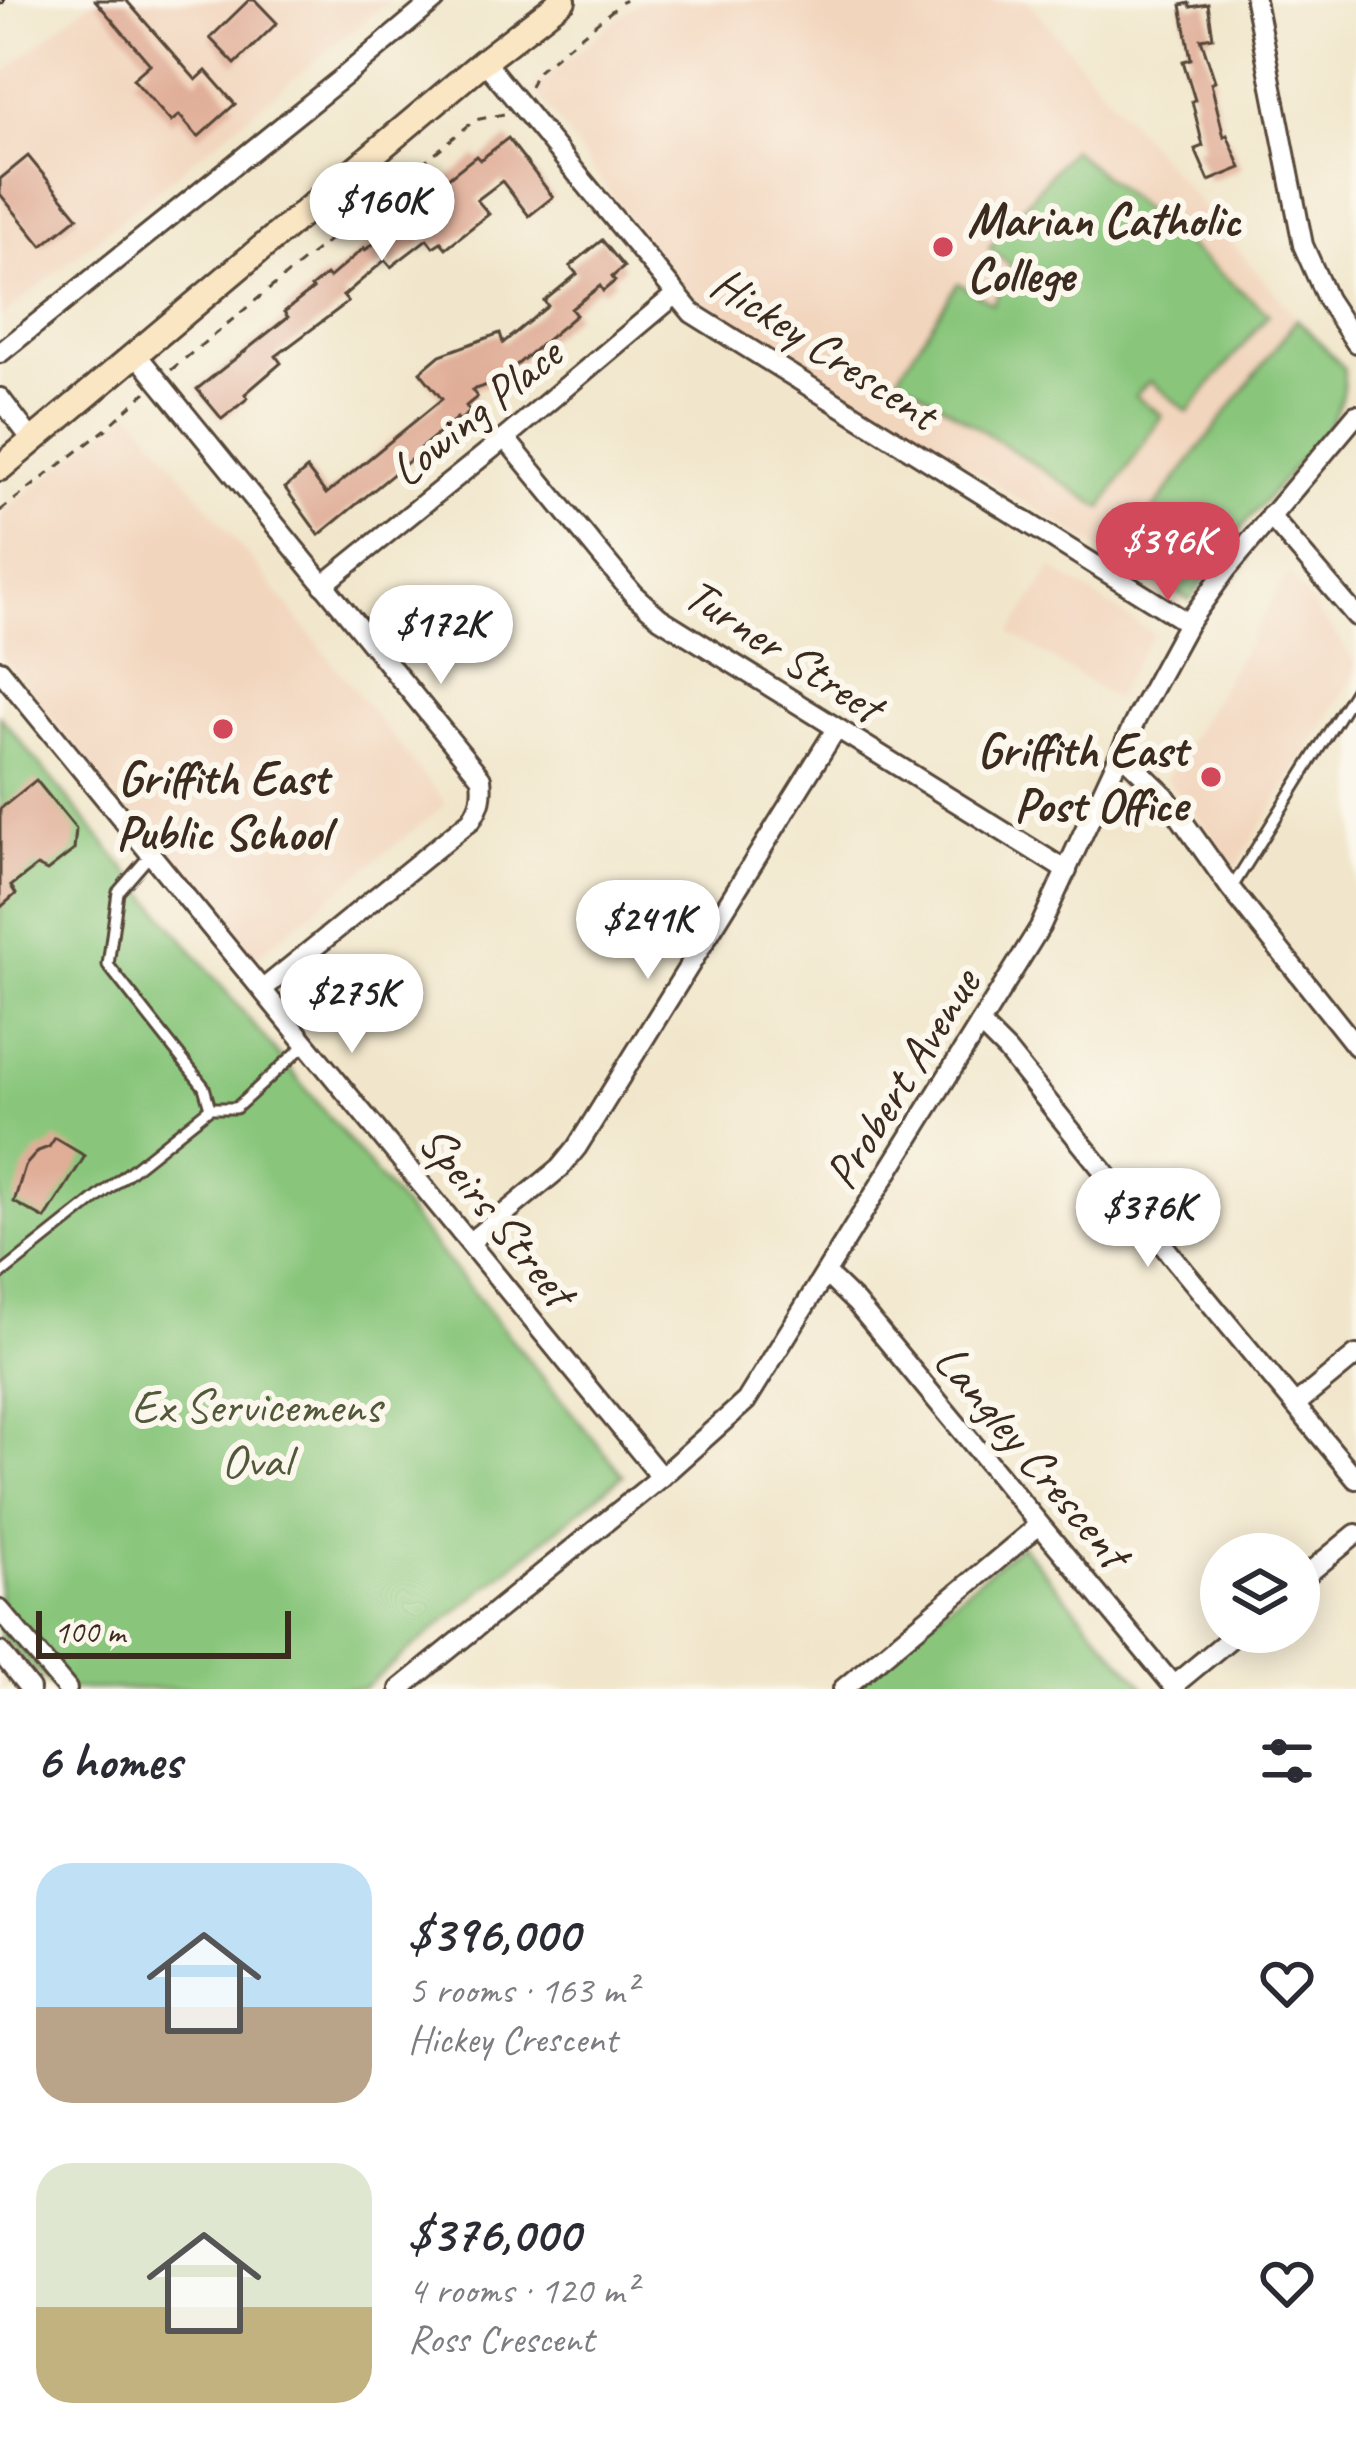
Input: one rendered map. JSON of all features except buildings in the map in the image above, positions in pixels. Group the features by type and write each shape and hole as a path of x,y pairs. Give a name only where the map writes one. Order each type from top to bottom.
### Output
{"main road":[{"path":"0,468 563,0"}],"street":[{"path":"0,352 435,0"},
{"path":"1255,0 1303,245 1328,299 1356,343"},
{"name":"Hickey Crescent","path":"484,62 692,313 1188,623"},
{"name":"Lowing Place","path":"323,585 675,295"},
{"path":"137,355 481,778 483,794 471,820 263,989"},
{"path":"0,398 32,440"},
{"name":"Probert Avenue","path":"400,1689 661,1477 746,1401 1040,927 1136,717 1188,623 1226,570 1356,415"},
{"name":"Turner Street","path":"505,438 633,594 660,618 1067,871"},
{"path":"1270,516 1356,616"},
{"name":"Speirs Street","path":"0,670 661,1477"},
{"path":"470,1242 560,1168 577,1147 836,729"},
{"path":"1120,753 1165,796 1231,889 1356,1046"},
{"path":"980,1024 1007,1051 1356,1479"},
{"name":"Langley Crescent","path":"826,1274 1175,1687"},
{"path":"1294,1405 1356,1355"},
{"path":"843,1689 1039,1525"},
{"path":"1320,1564 1356,1534"},
{"path":"0,1610 68,1689"},
{"path":"0,1652 25,1687 48,1665"},
{"path":"1175,1687 1214,1653"}],"lane":[{"path":"1231,889 1356,688"},
{"path":"152,854 118,892 108,965 204,1087 210,1108"},
{"path":"0,1275 210,1108 236,1108 307,1043"}],"path":[{"path":"0,511 105,430 159,380 475,120 507,113 513,98 522,100 530,93 536,72 625,0"}],"shaded area":[{"path":"92,0 390,0 0,318 0,76"},
{"name":"Marian Catholic College","path":"642,0 1027,0 1297,319 1116,559 679,287 533,88"},
{"name":"Griffith East Public School","path":"131,410 446,804 248,963 0,654 0,515"},
{"path":"1052,568 1153,634 1114,698 1011,633"},
{"path":"1289,573 1356,663 1356,671 1236,867 1166,779"}],"green space":[{"path":"1071,149 1269,314 1188,412 1150,381 1135,396 1162,415 1102,508 898,376 958,283 993,304 1014,269 989,248"},
{"path":"1297,319 1344,368 1339,406 1328,427 1228,544 1190,600 1116,559"},
{"name":"Ex Servicemens Oval","path":"0,716 623,1475 362,1689 55,1689 0,1635"},
{"path":"1021,1545 1146,1689 843,1689"}],"place":[{"name":"Marian Catholic College","path":"943,247"},
{"name":"Griffith East Public School","path":"223,729"},
{"name":"Griffith East Post Office","path":"1211,777"}]}
